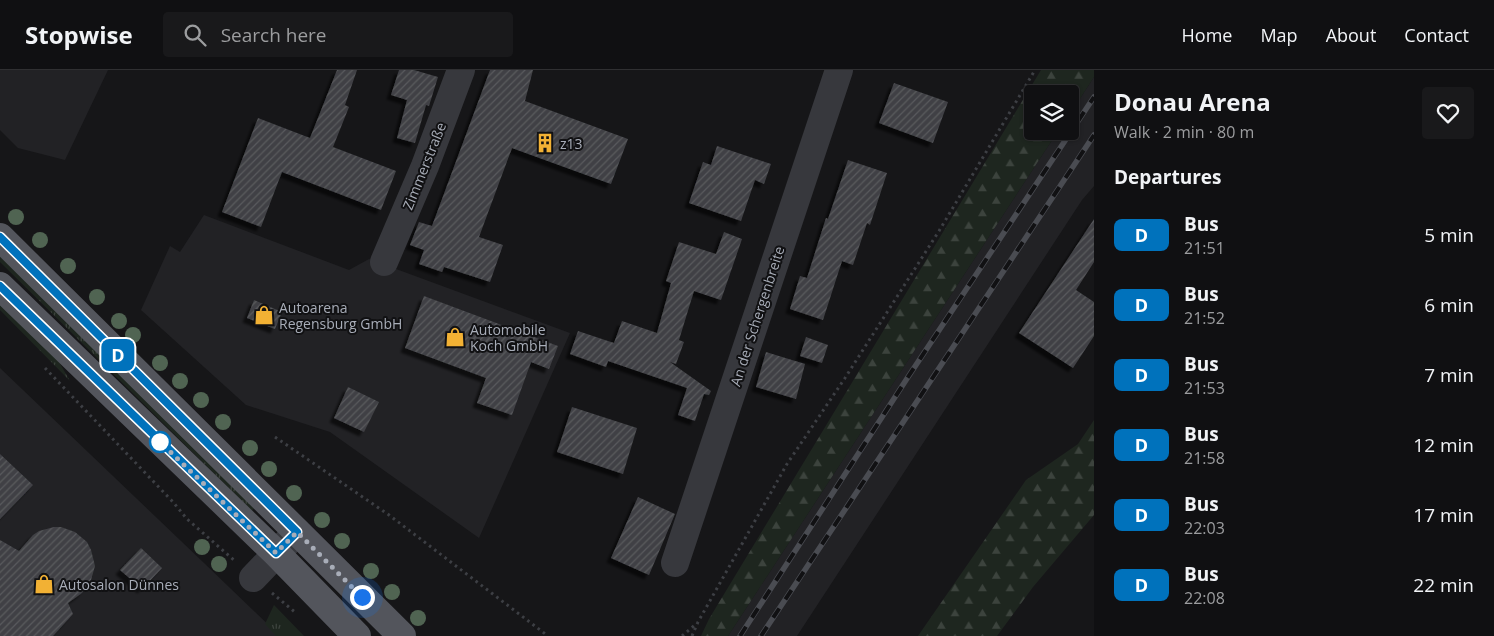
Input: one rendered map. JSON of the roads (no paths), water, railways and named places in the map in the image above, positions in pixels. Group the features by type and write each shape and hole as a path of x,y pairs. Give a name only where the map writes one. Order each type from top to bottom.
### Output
{"main road":[{"path":"0,237 402,636"},
{"path":"0,286 276,553 357,636"}],"street":[{"name":"Zimmerstraße","path":"384,262 425,166 461,70"},
{"name":"An der Schergenbreite","path":"675,563 839,70"},
{"path":"253,578 297,532"}],"railway":[{"path":"740,636 908,377 1094,97"},
{"path":"761,636 1094,135"}],"place":[{"name":"z13","path":"545,143"},
{"name":"Autoarena Regensburg GmbH","path":"264,315"},
{"name":"Automobile Koch GmbH","path":"455,337"},
{"name":"Autosalon Dünnes","path":"44,584"}]}
